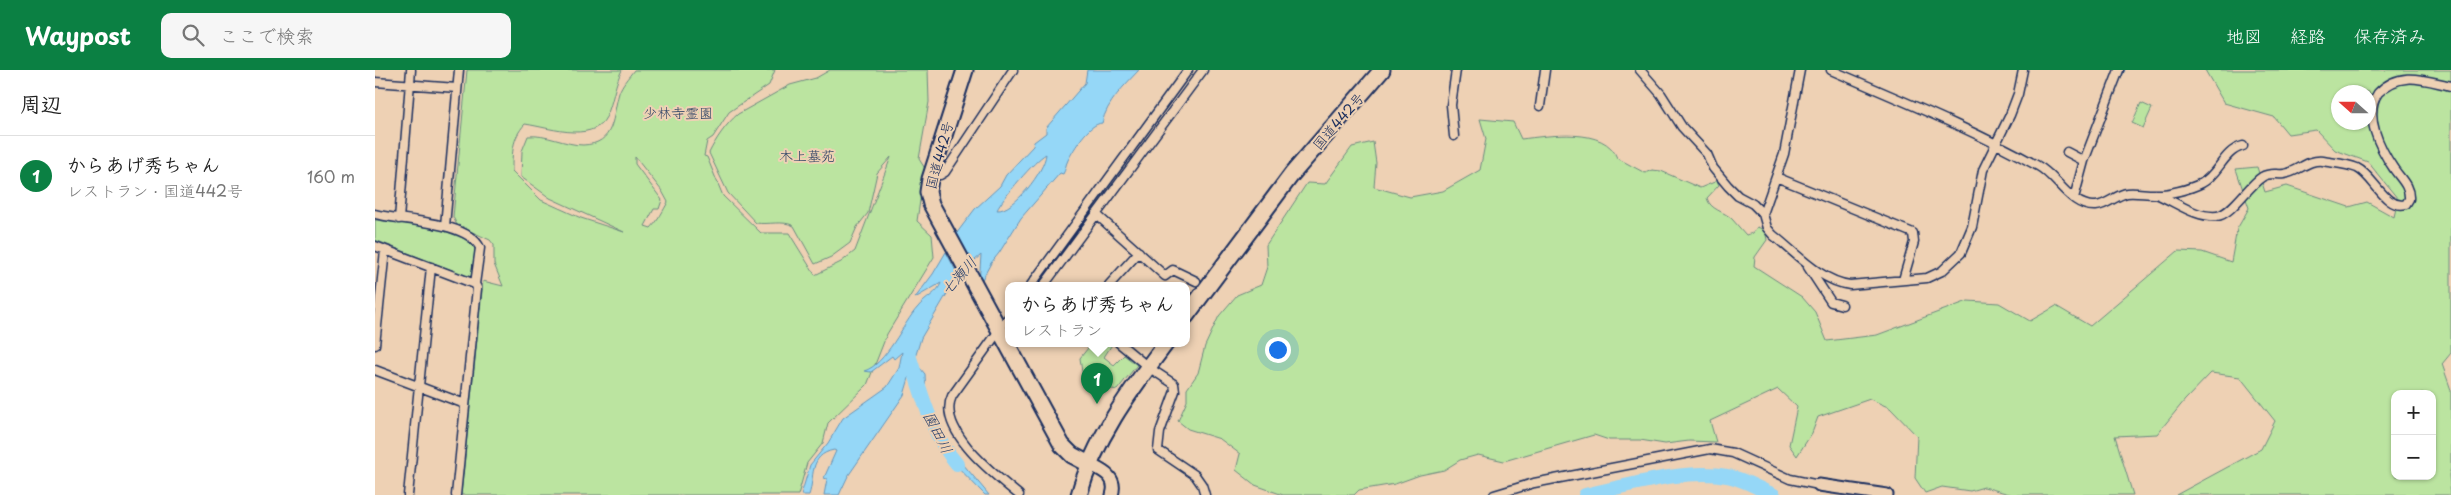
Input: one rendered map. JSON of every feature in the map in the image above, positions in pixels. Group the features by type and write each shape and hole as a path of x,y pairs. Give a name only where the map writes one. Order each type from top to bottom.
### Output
{"highway":[{"name":"国道442号","path":"965,70 931,174 927,192 934,211 987,307 1005,323"},
{"name":"国道442号","path":"1190,311 1292,174 1382,70"},
{"name":"国道442号","path":"1016,347 1062,445 1071,455 1089,464"},
{"path":"1079,495 1089,464 1114,417 1163,347"}],"street":[{"path":"399,219 411,70"},
{"path":"445,226 459,70"},
{"path":"931,174 940,175 945,172 1013,70"},
{"path":"1033,282 1187,70"},
{"path":"1046,282 1203,70"},
{"path":"1454,136 1451,104 1456,70"},
{"path":"1539,106 1545,70"},
{"path":"1640,70 1661,94 1682,127 1707,154 1713,168 1728,186 1741,198 1753,204 1763,214 1767,228 1773,235 1824,277 1838,283 1859,285 1923,278 1934,275 1945,268 1961,253 1971,227 1983,170 2014,106 2023,70"},
{"path":"1763,214 1787,145 1800,70"},
{"path":"1831,70 2044,169 2074,198 2090,206 2096,206 2126,193 2156,194 2204,182 2228,154 2236,148 2243,146"},
{"path":"2074,198 2084,161 2119,70"},
{"path":"2156,194 2190,210 2217,216 2226,212 2261,177 2272,173 2289,172 2318,160 2356,168 2368,175 2385,197 2393,203 2400,206 2406,204 2409,193 2387,158 2375,130 2372,119 2373,101 2385,83 2408,75 2421,75 2451,86"},
{"path":"375,82 457,88"},
{"path":"2067,152 2084,161"},
{"path":"1777,177 1913,233 1914,242 1903,280"},
{"path":"375,214 399,219 431,222 445,226 475,239 479,245 475,284 477,288 456,495"},
{"path":"1096,214 1165,276 1173,270 1196,281"},
{"path":"375,246 475,284"},
{"path":"375,345 385,250"},
{"path":"1112,282 1139,252"},
{"path":"1803,259 1831,302 1843,305"},
{"path":"407,495 431,267"},
{"path":"1005,323 952,396 947,411 954,429 963,442 1019,495"},
{"path":"1124,347 1148,367 1174,384 1175,388 1160,432 1159,452 1195,476 1202,485 1205,495"},
{"path":"375,370 465,404"},
{"path":"1494,495 1534,483 1710,449 1741,456 1782,477 1819,485 1887,495"},
{"path":"1089,464 1105,472 1111,478 1114,485 1112,495"}],"green space":[{"path":"467,70 622,70 604,121 595,128 573,132 525,124 515,140 512,171 541,200 581,218 624,232 550,198 521,177 522,151 528,136 583,145 602,140 611,127 620,90 634,70 775,70 769,85 729,112 713,137 707,141 704,156 707,157 723,196 761,233 789,233 815,275 841,262 855,251 891,157 877,173 868,213 857,227 850,243 831,257 815,264 794,226 786,223 756,223 728,193 709,153 725,127 738,114 790,85 816,78 830,70 928,70 929,102 919,159 929,175 922,187 917,221 932,235 934,257 887,334 867,385 828,423 823,443 807,463 798,495 461,495 483,281 503,286 494,264 494,245 490,240 457,225 453,217","holes":["635,157 662,191 668,202 651,228 645,226 654,209 659,209 662,200 635,164"]},
{"path":"2205,70 2451,70 2451,353 2442,364 2451,390 2451,468 2449,475 2451,495 2176,495 2261,449 2275,421 2240,377 2211,373 2185,400 2157,434 2115,436 2133,495 2013,495 1984,487 1970,491 1942,487 1925,493 1915,478 1917,436 1890,408 1870,399 1818,417 1812,433 1797,456 1789,445 1797,407 1778,389 1710,421 1716,442 1689,441 1665,444 1640,440 1609,440 1594,435 1504,461 1478,455 1460,460 1444,470 1420,475 1395,484 1359,490 1354,495 1283,495 1255,485 1236,470 1240,454 1220,439 1188,429 1178,421 1187,401 1187,389 1198,373 1205,346 1219,316 1237,295 1261,285 1267,267 1266,245 1307,183 1325,184 1352,147 1373,142 1376,163 1374,187 1410,197 1443,191 1480,170 1486,139 1480,119 1513,122 1521,139 1560,135 1589,137 1601,141 1611,148 1617,158 1645,173 1652,170 1661,171 1700,188 1717,181 1719,185 1707,198 1711,205 1732,219 1746,235 1753,233 1757,227 1765,230 1767,240 1755,257 1754,266 1802,297 1815,312 1827,341 1877,335 1968,301 1999,303 2030,321 2056,306 2090,326 2178,251 2202,252 2231,262 2237,229 2249,208 2236,169 2257,167 2265,192 2287,186 2349,207 2367,202 2394,217 2398,199 2368,162 2335,150 2316,130 2288,134 2274,117 2224,103"},
{"path":"2141,103 2152,108 2143,128 2132,123"},
{"path":"375,220 434,227 473,242 475,248 473,274 469,277 375,240"},
{"path":"1089,347 1110,347 1104,357 1114,365 1124,355 1137,365 1117,390 1093,385 1082,372 1080,358"}],"water":[{"path":"1087,70 1139,70 1112,101 1102,123 1097,124 1082,138 1068,160 1063,174 1060,173 1021,218 991,263 979,285 981,255 968,266 953,238 975,209 1000,186 1006,175 1033,146 1034,142 1046,133 1046,128 1085,83","holes":["1046,154 1034,180 1019,198 1004,209 997,210 1019,180"]},
{"name":"七瀬川","path":"946,252 958,275 921,338 914,361 925,374 926,399 934,421 963,464 989,495 985,495 949,458 947,443 923,410 920,377 912,368 904,395 848,476 839,495 824,495 827,479 824,478 836,451 834,450 820,457 816,462 809,495 801,495 810,465 828,443 843,418 887,387 899,368 902,352 894,359 892,356 871,372 864,371 880,361 912,314 939,287 941,283 915,298 933,274"}],"waterway":[{"path":"2115,89 2124,70"},
{"name":"園田川","path":"910,358 934,428 948,453 957,464"},
{"name":"園田川","path":"1585,495 1656,479 1693,474 1710,474 1739,479 1774,495"}],"place":[{"name":"からあげ秀ちゃん","path":"1097,404"}],"park label":[{"name":"少林寺霊園","path":"678,112"},
{"name":"木上墓苑","path":"807,155"}]}
